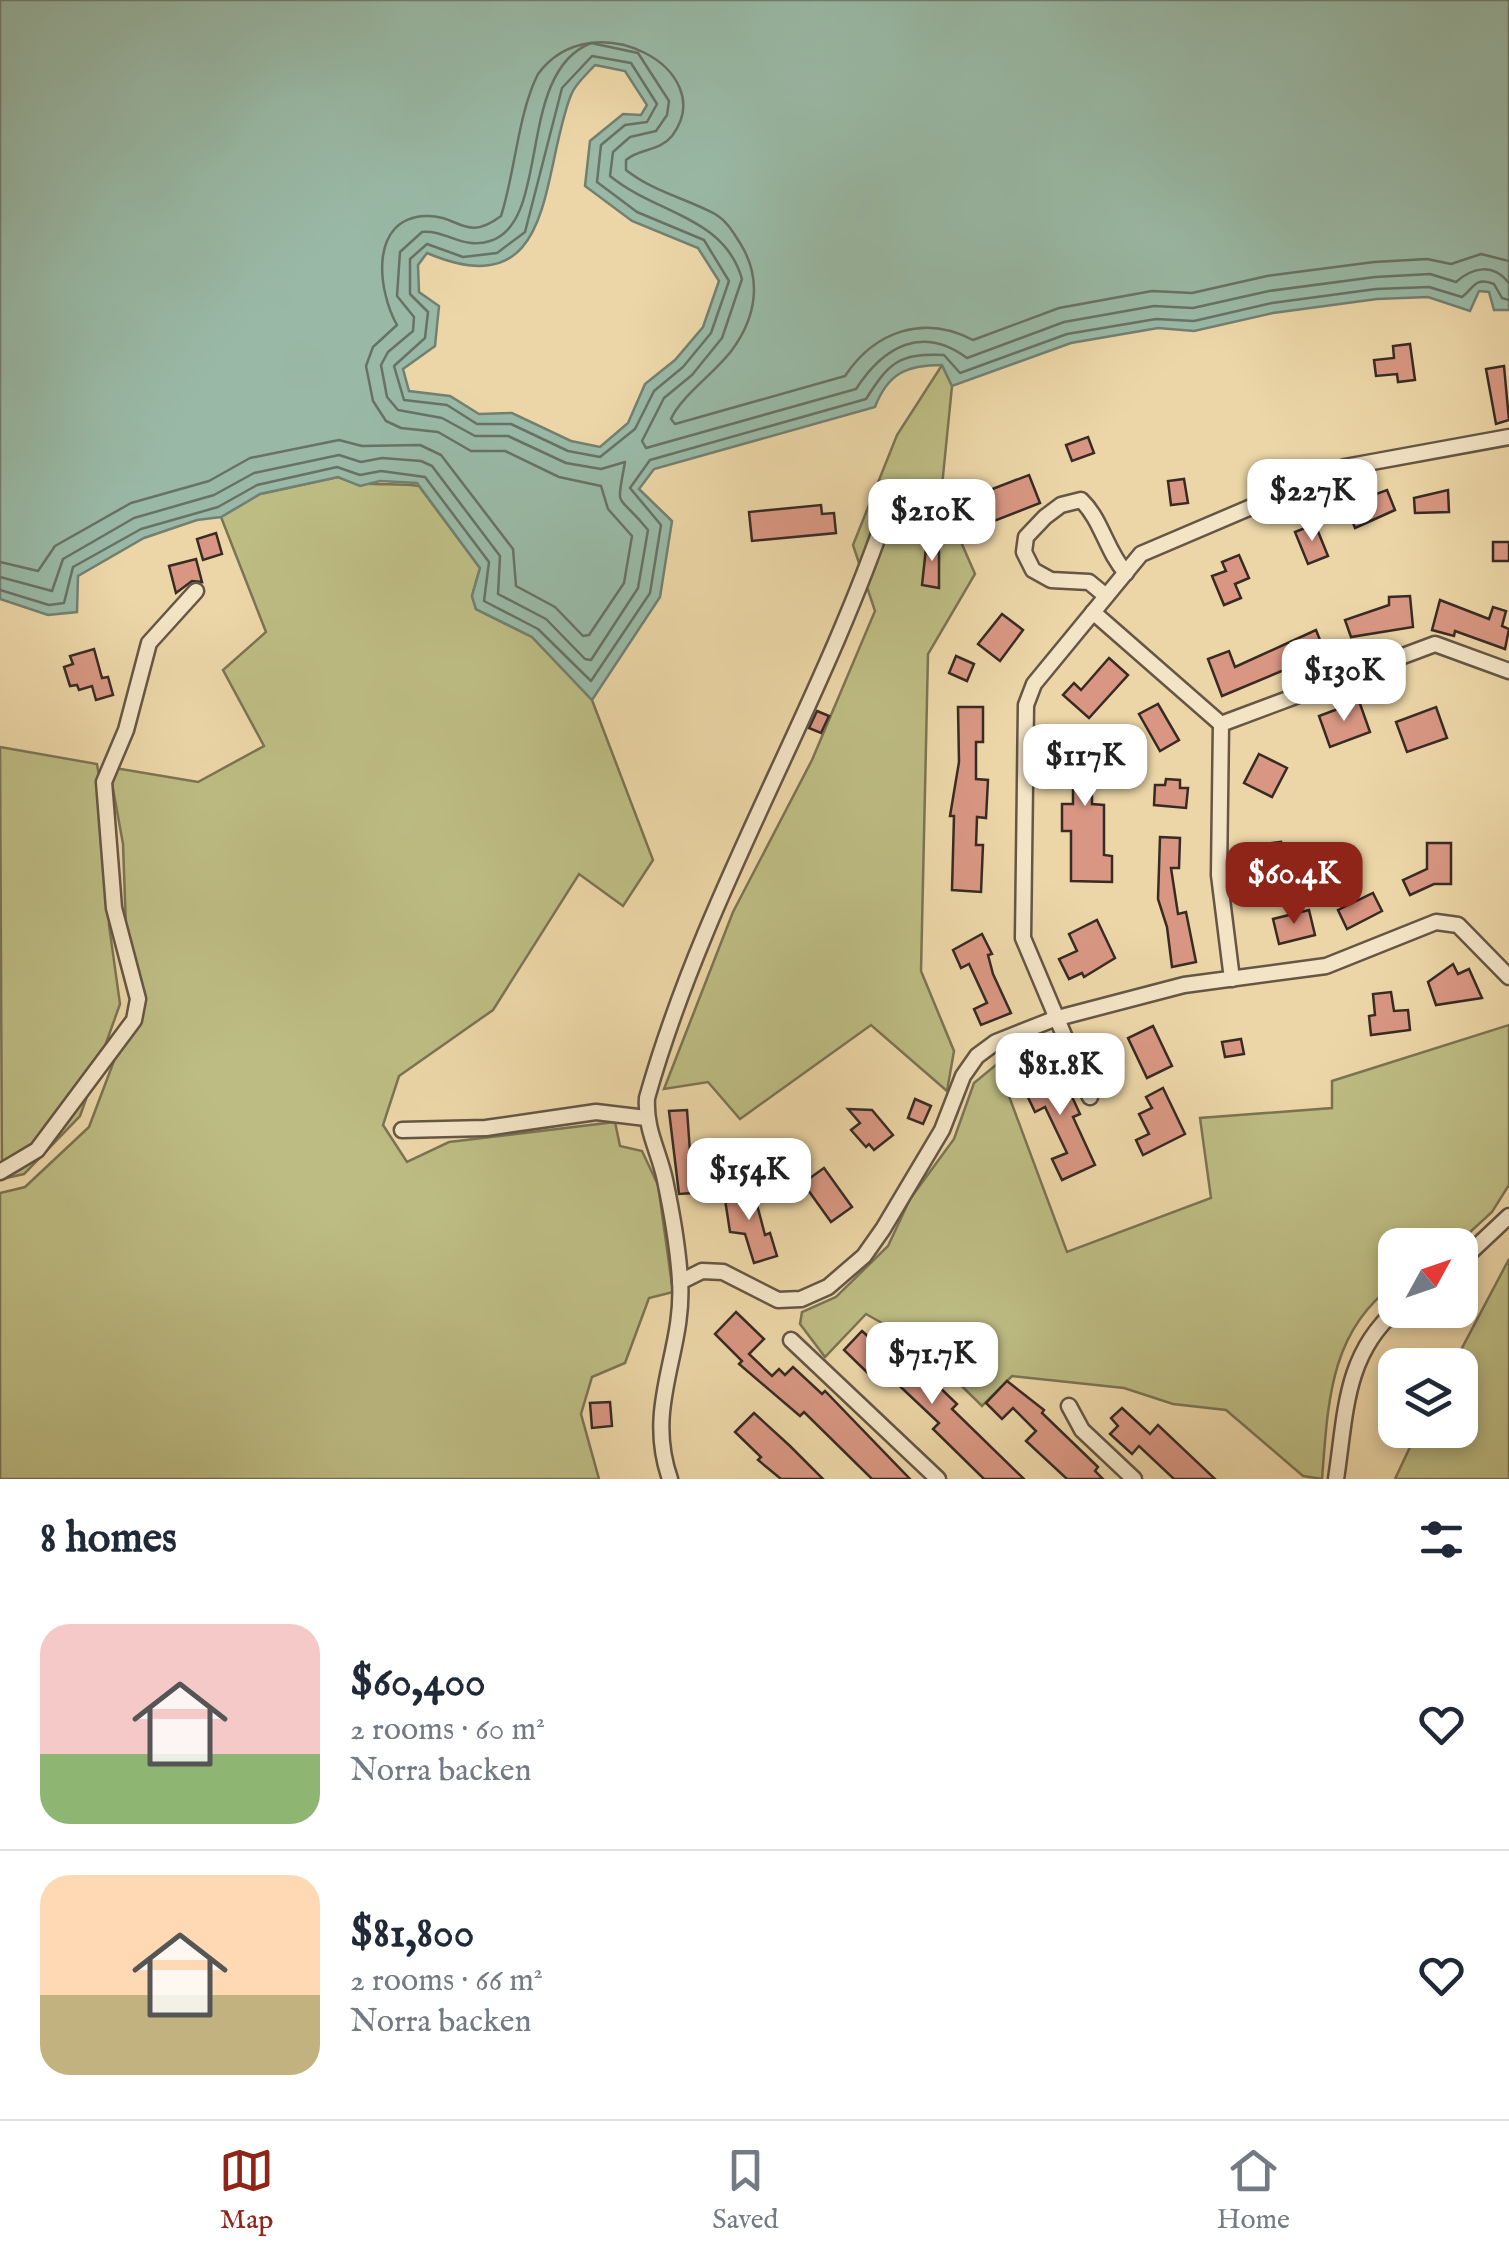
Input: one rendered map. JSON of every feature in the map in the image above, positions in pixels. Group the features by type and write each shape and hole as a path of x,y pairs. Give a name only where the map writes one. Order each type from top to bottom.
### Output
{"street":[{"path":"1090,1097 1023,938 1026,705 1034,684 1141,554 1345,467 1509,436"},
{"path":"1106,596 1089,582 1052,580 1033,570 1024,552 1026,538 1061,505 1081,500 1092,512 1114,559 1126,572"},
{"path":"670,1479 661,1454 659,1418 677,1326 680,1282 664,1175 646,1118 656,1067 746,839 806,715 889,505"},
{"path":"0,1172 37,1150 134,1020 138,999 114,908 104,782 126,730 149,643 196,592"},
{"path":"1093,612 1221,724 1219,875 1232,979"},
{"path":"1221,724 1435,644 1509,670"},
{"path":"680,1282 702,1271 723,1272 778,1300 801,1299 828,1287 864,1256 883,1230 942,1130 963,1076 977,1056 996,1042 1054,1019 1184,985 1326,966 1436,922 1458,925 1509,977"},
{"path":"402,1130 486,1128 596,1112 646,1118"},
{"path":"1478,1245 1509,1216"},
{"path":"1336,1479 1350,1380 1366,1340 1378,1328"},
{"path":"791,1340 938,1479"},
{"path":"1069,1406 1082,1430 1134,1479"}],"shaded area":[{"path":"942,365 952,386 941,496 975,574 928,654 921,971 954,1051 947,1091 871,1025 740,1119 708,1082 664,1089 733,912 812,760 875,611 853,545 897,435"},
{"path":"338,477 368,484 419,486 480,568 472,596 476,609 532,637 592,700 653,860 623,906 579,874 493,1010 399,1076 383,1125 407,1162 449,1142 615,1122 620,1146 642,1151 658,1185 673,1292 649,1298 625,1363 592,1377 581,1414 599,1479 0,1479 0,1193 25,1187 89,1127 137,1000 126,928 123,844 109,767 198,782 264,746 223,670 266,632 221,517 260,494"},
{"path":"0,747 97,764 109,839 109,925 120,1004 80,1116 24,1174 2,1179"},
{"path":"1509,1025 1509,1185 1492,1212 1475,1228 1378,1228 1378,1299 1357,1324 1336,1371 1322,1479 1303,1476 1226,1410 1173,1404 1124,1388 1012,1376 982,1406 919,1344 866,1314 825,1357 800,1324 802,1312 836,1297 888,1246 910,1199 954,1139 974,1083 997,1064 1067,1252 1211,1198 1200,1118 1332,1108 1332,1081"},
{"path":"1509,1259 1509,1479 1395,1479 1410,1448 1478,1448 1478,1348 1462,1348 1473,1328 1478,1328 1478,1318"}],"water":[{"path":"0,0 1509,0 1509,310 1494,310 1489,292 1479,291 1470,311 1428,297 1377,299 1273,313 1194,331 1158,328 1071,343 952,386 942,365 919,367 893,379 875,407 654,469 639,489 672,521 660,597 592,700 532,637 476,609 472,596 480,568 417,483 380,481 360,486 338,477 260,494 221,517 197,520 144,538 78,576 77,612 48,615 0,599","holes":["595,65 625,71 647,105 641,115 623,114 590,141 585,186 632,221 698,248 719,281 703,327 675,360 645,384 628,423 600,447 571,441 512,413 479,414 450,396 409,391 403,369 435,346 439,306 419,292 418,265 427,253 469,265 500,263 522,248 536,224 546,194 573,91"]}],"building":[{"path":"1410,344 1415,380 1398,382 1397,374 1376,376 1374,360 1394,358 1393,346"},
{"path":"1504,366 1509,420 1496,424 1486,369"},
{"path":"1088,437 1094,453 1072,461 1066,445"},
{"path":"1029,475 1040,503 971,530 962,507 984,498 982,493"},
{"path":"1184,479 1188,503 1171,505 1168,481"},
{"path":"1387,490 1395,510 1355,528 1344,499 1365,491 1368,497"},
{"path":"1448,490 1449,512 1415,513 1414,498"},
{"path":"821,505 822,514 834,513 836,533 752,541 749,512"},
{"path":"1315,524 1328,556 1308,564 1295,532"},
{"path":"216,533 222,554 203,560 197,539"},
{"path":"927,539 939,540 939,588 922,585"},
{"path":"1493,542 1509,542 1509,561 1493,561"},
{"path":"1239,555 1249,578 1235,584 1241,598 1224,605 1212,576 1226,571 1222,562"},
{"path":"196,559 202,582 192,581 176,593 169,566"},
{"path":"1410,596 1413,627 1351,637 1345,620 1389,605 1389,597"},
{"path":"1440,600 1489,619 1493,607 1506,611 1502,626 1509,629 1505,649 1455,631 1454,636 1432,630"},
{"path":"1002,614 1023,630 1000,661 978,644"},
{"path":"1316,630 1325,653 1222,696 1208,659 1229,651 1235,667"},
{"path":"94,649 102,678 108,677 113,695 96,700 92,686 79,690 77,685 70,686 64,667 73,664 70,656"},
{"path":"956,656 974,664 967,681 949,673"},
{"path":"1109,658 1128,675 1089,718 1063,695 1074,683 1081,690"},
{"path":"1359,701 1370,732 1330,747 1319,716"},
{"path":"1158,704 1179,740 1160,751 1139,714"},
{"path":"958,707 983,707 983,742 976,742 976,779 988,780 986,818 977,817 976,845 983,845 981,892 952,890 954,816 950,816 959,762"},
{"path":"1436,707 1447,738 1407,752 1396,722"},
{"path":"817,711 829,716 821,733 809,728"},
{"path":"1073,726 1092,726 1092,742 1104,742 1104,769 1092,769 1092,804 1104,805 1104,855 1112,856 1112,882 1071,881 1071,831 1062,831 1062,804 1073,804 1073,769 1062,769 1062,741 1073,741"},
{"path":"1259,754 1287,768 1272,797 1244,783"},
{"path":"1166,779 1180,780 1180,788 1188,788 1186,808 1154,805 1155,785 1165,785"},
{"path":"1160,837 1180,838 1179,868 1171,868 1178,914 1186,912 1196,962 1172,967 1167,927 1158,899"},
{"path":"1281,842 1282,850 1293,848 1299,872 1258,879 1254,855 1267,853 1265,844"},
{"path":"1427,843 1451,843 1451,884 1434,884 1410,895 1403,880 1427,869"},
{"path":"1373,893 1382,911 1347,929 1338,910"},
{"path":"1309,910 1315,935 1279,944 1273,919"},
{"path":"1097,920 1115,958 1084,977 1082,973 1069,979 1059,959 1077,951 1069,934"},
{"path":"982,934 992,954 988,955 993,974 1011,1013 981,1025 974,1009 987,1003 969,964 961,968 953,950"},
{"path":"1453,964 1458,974 1469,969 1482,998 1436,1005 1428,982"},
{"path":"1391,992 1394,1011 1408,1010 1410,1030 1371,1035 1369,1016 1375,1015 1373,994"},
{"path":"1153,1026 1172,1066 1147,1078 1128,1038"},
{"path":"1241,1039 1244,1054 1225,1057 1222,1042"},
{"path":"1055,1060 1080,1114 1073,1117 1095,1165 1062,1180 1052,1159 1067,1153 1045,1107 1035,1112 1025,1091 1036,1086 1029,1071"},
{"path":"1163,1088 1185,1134 1143,1155 1136,1140 1149,1134 1139,1114 1152,1108 1146,1097"},
{"path":"915,1099 931,1106 923,1124 908,1118"},
{"path":"848,1109 872,1110 893,1135 874,1150 869,1144 866,1147 851,1130 860,1123"},
{"path":"687,1110 693,1193 679,1194 669,1111"},
{"path":"824,1168 852,1207 831,1222 803,1183"},
{"path":"752,1186 765,1235 770,1233 777,1256 754,1263 745,1234 730,1232 724,1193"},
{"path":"736,1312 764,1339 749,1354 772,1376 779,1369 785,1375 793,1367 822,1394 825,1391 910,1479 872,1479 804,1412 800,1416 739,1364 742,1361 715,1334"},
{"path":"862,1331 893,1359 896,1356 901,1362 907,1356 957,1404 952,1409 1024,1479 984,1479 933,1429 939,1423 887,1374 878,1383 844,1350"},
{"path":"1007,1381 1044,1410 1042,1413 1098,1467 1095,1471 1103,1479 1067,1479 1026,1441 1036,1431 1013,1408 1002,1419 986,1403"},
{"path":"610,1402 612,1426 592,1428 590,1403"},
{"path":"1122,1408 1150,1434 1158,1425 1215,1479 1174,1479 1139,1446 1132,1454 1110,1434 1118,1426 1111,1418"},
{"path":"754,1413 823,1479 781,1479 758,1460 761,1457 735,1432"}]}
